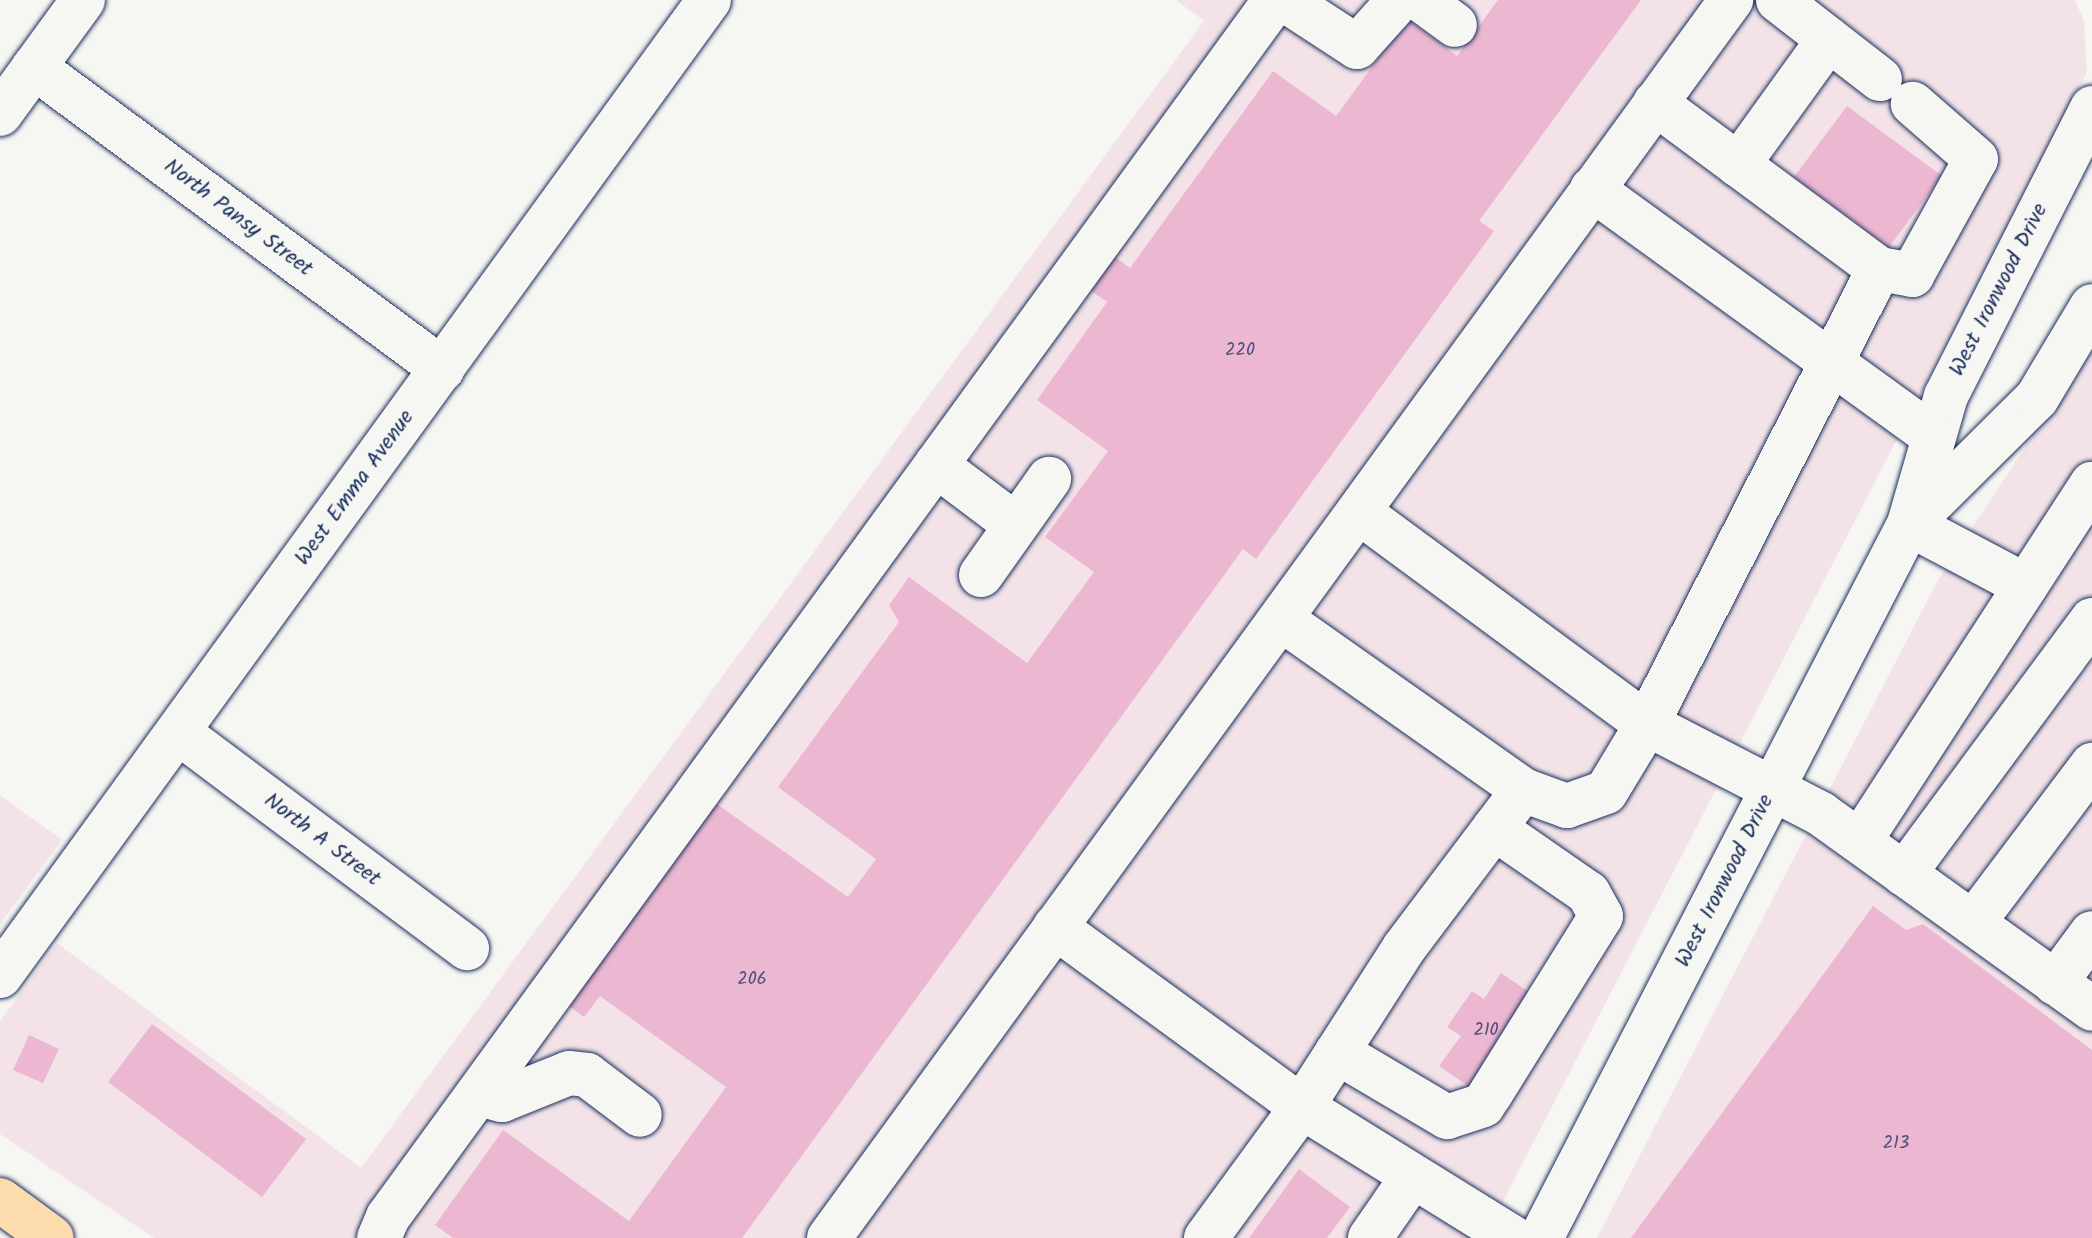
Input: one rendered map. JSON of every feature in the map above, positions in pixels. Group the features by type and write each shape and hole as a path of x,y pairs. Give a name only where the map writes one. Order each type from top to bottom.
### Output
{"main road":[{"path":"0,1200 52,1238"}],"street":[{"path":"0,114 83,0"},
{"name":"West Emma Avenue","path":"0,976 709,0"},
{"path":"379,1238 478,1094 1275,0"},
{"path":"1285,0 1357,47 1399,0"},
{"path":"1421,0 1455,25"},
{"path":"829,1238 1731,0"},
{"path":"1281,619 1523,790 1567,806 1589,802 1606,792 1647,724 1834,360 1976,159 1896,91 1778,0"},
{"path":"1738,165 1829,39"},
{"name":"North Pansy Street","path":"34,67 442,369"},
{"path":"1655,103 1738,165 1896,272"},
{"name":"West Ironwood Drive","path":"1541,1238 1909,524 1946,396 2092,108"},
{"path":"1592,189 1834,360 1934,437"},
{"name":"West Ironwood Drive","path":"1909,524 2037,398 2092,306"},
{"path":"936,465 1016,525"},
{"path":"981,575 1049,479"},
{"path":"1860,841 2026,586 2080,529 2092,484"},
{"path":"1359,512 1647,724 1770,793 1821,814 2092,1009"},
{"path":"1909,524 2026,586"},
{"path":"1904,874 2092,620"},
{"name":"North A Street","path":"178,732 467,948"},
{"path":"1973,923 2092,765"},
{"path":"1206,1238 1302,1107 1404,948 1523,790"},
{"path":"1337,1052 1430,1112 1447,1117 1467,1113 1491,1093 1593,936 1600,906 1494,828"},
{"path":"1055,927 1302,1107 1513,1238"},
{"path":"2055,983 2092,933"},
{"path":"478,1094 502,1100 569,1073 587,1075 640,1115"},
{"path":"1370,1238 1413,1176"}],"shaded area":[{"path":"1176,0 2075,0 2084,21 2087,72 1484,1238 154,1238 0,1134 0,1021 57,943 361,1168 1204,21"},
{"path":"2092,344 2092,1238 1597,1238 1937,582"},
{"path":"0,795 62,840 0,924"}],"building":[{"path":"1498,0 1641,0 1479,221 1494,231 1256,559 1243,549 742,1238 453,1238 435,1225 503,1130 629,1221 726,1087 600,996 584,1017 561,1000 707,797 848,897 876,859 778,787 899,622 889,605 909,577 1027,663 1094,572 1045,537 1108,451 1037,400 1107,302 1075,279 1100,246 1130,268 1273,71 1336,116 1407,19 1457,56"},
{"path":"1847,106 1942,176 1889,247 1794,177"},
{"path":"1873,906 1906,930 1923,924 2092,1050 2092,1238 1631,1238"},
{"path":"1501,973 1541,1000 1477,1092 1439,1066 1461,1036 1447,1027 1472,991 1484,999"},
{"path":"152,1024 306,1139 262,1197 108,1082"},
{"path":"29,1035 59,1049 43,1083 13,1070"},
{"path":"1299,1169 1350,1207 1327,1238 1249,1238"}]}
